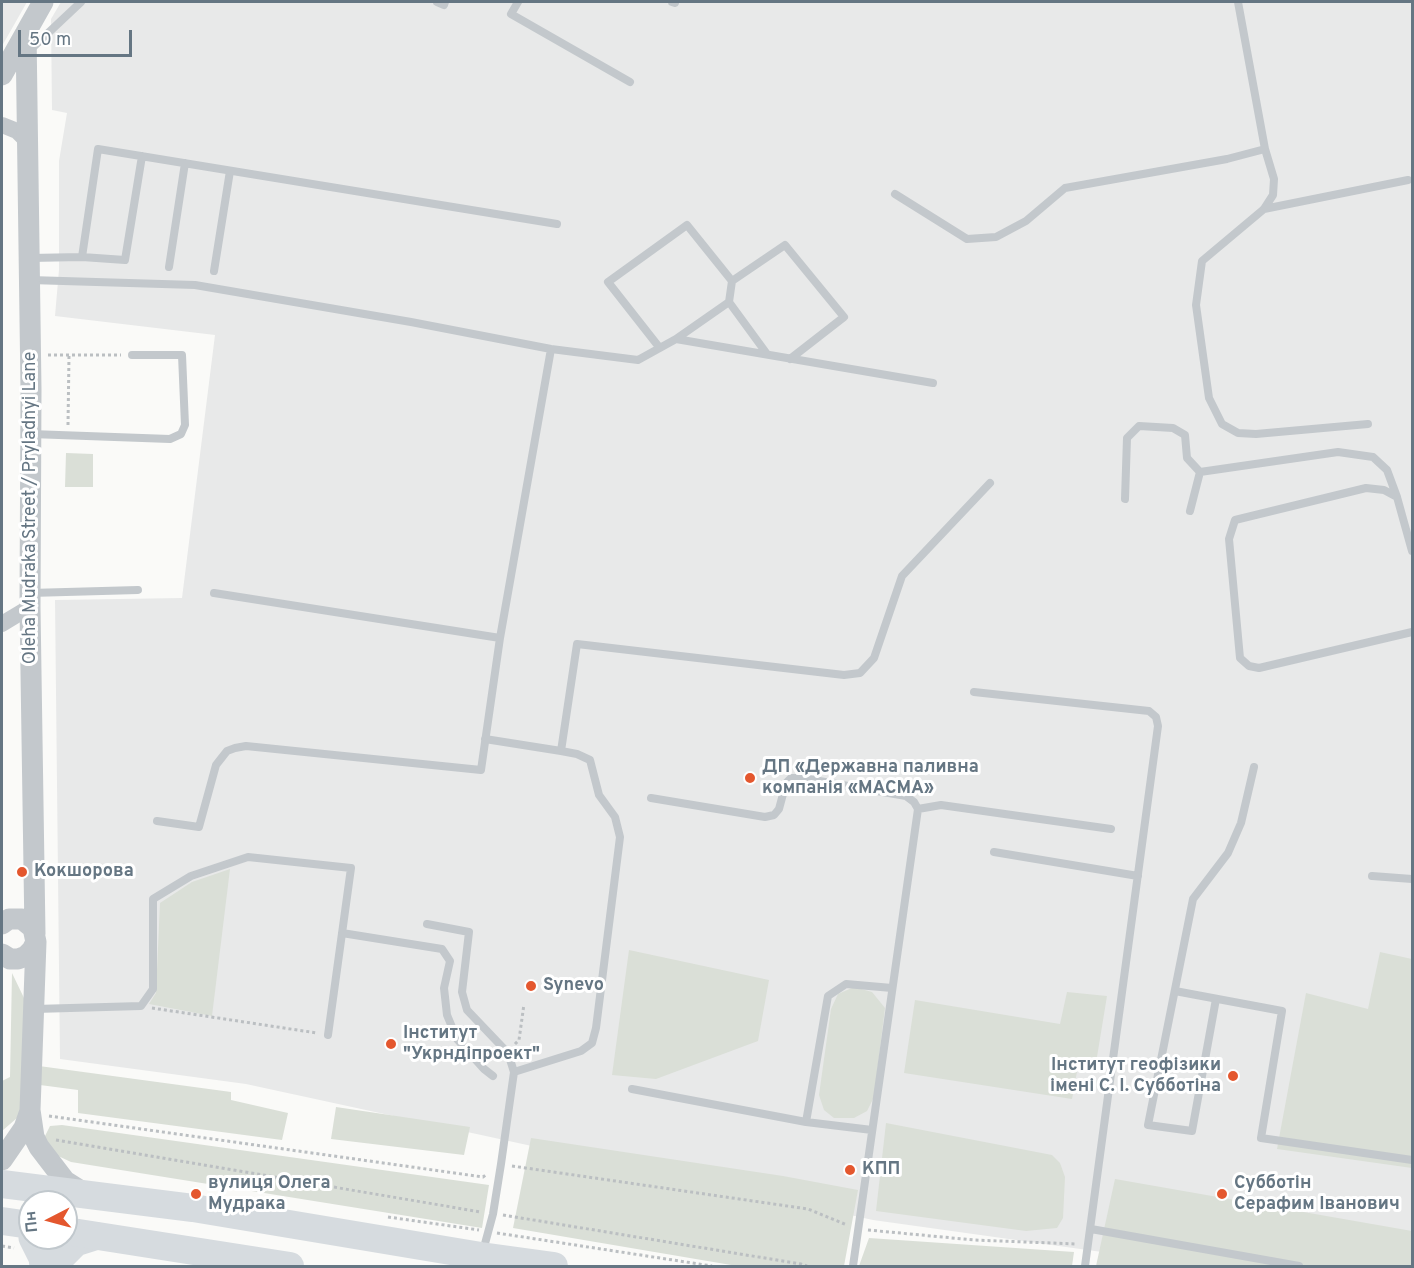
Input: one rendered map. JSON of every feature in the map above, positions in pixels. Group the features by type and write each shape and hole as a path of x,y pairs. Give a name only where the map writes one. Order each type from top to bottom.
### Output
{"highway":[{"path":"2,1184 484,1244 554,1266"},
{"path":"78,1233 290,1266"}],"main road":[{"path":"56,1266 76,1243 98,1236"},
{"path":"37,1250 42,1258 43,1266"}],"street":[{"path":"2,75 44,2"},
{"name":"Oleha Mudraka Street / Pryladnyi Lane","path":"26,32 30,258 30,600 34,988"},
{"path":"2,124 17,131 29,143"},
{"path":"2,624 30,600"},
{"path":"4,922 24,901 34,873"},
{"path":"4,922 22,919 28,923 35,938 32,950 26,956 18,959 5,956"},
{"path":"5,956 24,973 34,988 30,1110 34,1137 65,1181 84,1193"},
{"path":"2,1160 24,1128 30,1110"}],"lane":[{"path":"27,54 81,2"},
{"path":"437,2 444,5 445,2"},
{"path":"518,2 511,14 630,82"},
{"path":"1238,2 1265,149 1274,179 1273,195 1264,209 1202,261 1196,305 1209,398 1222,424 1238,433 1256,434 1368,424"},
{"path":"82,257 98,149 557,224"},
{"path":"895,194 967,239 996,237 1026,221 1065,188 1227,159 1265,149"},
{"path":"30,258 82,257 125,260 142,156"},
{"path":"169,267 185,163"},
{"path":"214,271 230,171"},
{"path":"1264,209 1408,180"},
{"path":"659,347 608,282 687,225 732,281 729,302 767,354"},
{"path":"732,281 785,245 844,317 790,358"},
{"path":"30,280 195,285 411,322 551,349 638,360 676,339 729,302"},
{"path":"676,339 933,383"},
{"path":"157,821 199,827 216,765 226,751 246,746 481,770 500,639 551,349"},
{"path":"31,434 170,439 181,434 185,424 182,355 132,355"},
{"path":"1125,499 1127,438 1139,426 1173,428 1185,435 1187,458 1200,472"},
{"path":"1200,472 1338,452 1373,457 1387,470 1413,551"},
{"path":"1190,512 1200,472"},
{"path":"561,751 577,644 844,675 860,673 874,658 902,576 990,483"},
{"path":"1397,497 1384,490 1366,488 1235,520 1229,539 1240,658 1249,666 1259,668 1413,632"},
{"path":"30,600 138,590"},
{"path":"214,593 500,639"},
{"path":"974,692 1149,711 1156,717 1158,726 1085,1266"},
{"path":"486,739 577,754 590,760 599,795 615,817 620,837 596,1028 592,1043 581,1052 514,1072"},
{"path":"1216,999 1192,1131 1148,1125 1193,899 1228,853 1241,824 1254,767"},
{"path":"651,798 765,817 774,815 779,809 786,783 792,778 802,778 906,796 914,802 918,809 853,1266"},
{"path":"918,809 941,806 1111,829"},
{"path":"994,852 1138,876"},
{"path":"34,1009 141,1006 153,989 153,899 191,876 248,857 351,868 328,1035"},
{"path":"1372,876 1413,879"},
{"path":"427,924 469,932 462,992 467,1010 508,1053 514,1072 493,1214 484,1244"},
{"path":"342,933 442,949 450,961 444,988 447,1016 457,1039 493,1076"},
{"path":"806,1122 828,996 846,984 892,988"},
{"path":"1175,991 1282,1011 1261,1138 1413,1160"},
{"path":"632,1089 806,1122 872,1130"},
{"path":"1091,1229 1299,1266"}],"path":[{"path":"48,355 132,355"},
{"path":"68,435 69,355"},
{"path":"508,1053 519,1040 524,1004"},
{"path":"141,1006 328,1035"},
{"path":"30,1110 47,1116 483,1177 501,1164 808,1209 857,1229 974,1240 1089,1245"},
{"path":"51,1139 485,1212"},
{"path":"507,1216 807,1266"},
{"path":"484,1244 712,1266"}],"shaded area":[{"path":"2,2 27,2 2,46"},
{"path":"61,2 1412,2 1412,1266 1202,1266 873,1220 246,1084 60,1059 55,600 182,598 215,335 55,316 59,270 59,161 67,113 52,110 51,19"},
{"path":"66,453 93,454 93,487 65,487"},
{"path":"230,869 212,1016 149,1004 156,993 160,903 192,882"},
{"path":"629,950 769,980 758,1041 656,1079 612,1075"},
{"path":"1380,952 1412,959 1412,1168 1277,1149 1306,993 1368,1009"},
{"path":"12,973 24,998 25,1099 17,1118 2,1131 2,1081 10,1077"},
{"path":"854,987 872,992 885,1008 874,1097 867,1111 854,1118 834,1118 824,1110 819,1095 831,1009 838,994"},
{"path":"1067,992 1107,996 1095,1069 1078,1066 1072,1099 904,1073 915,1000 1060,1024"},
{"path":"39,1066 231,1092 231,1100 288,1113 282,1140 78,1113 78,1090 40,1085"},
{"path":"336,1107 470,1127 464,1155 331,1139"},
{"path":"886,1123 1052,1155 1060,1163 1065,1177 1063,1218 1057,1228 1026,1231 876,1211"},
{"path":"62,1125 489,1185 482,1228 71,1162 56,1155 44,1138 50,1126"},
{"path":"531,1138 783,1176 858,1190 844,1266 737,1266 513,1228"},
{"path":"1115,1179 1412,1231 1412,1266 1096,1266"},
{"path":"869,1238 1074,1252 1072,1266 859,1266"}],"place":[{"name":"ДП «Державна паливна компанія «МАСМА»","path":"750,778"},
{"name":"Кокшорова","path":"22,872"},
{"name":"Synevo","path":"531,986"},
{"name":"Інститут \"Укрндіпроект\"","path":"391,1044"},
{"name":"Інститут геофізики імені С. І. Субботіна","path":"1233,1076"},
{"name":"КПП","path":"850,1170"},
{"name":"вулиця Олега Мудрака","path":"196,1194"},
{"name":"Субботін Серафим Іванович","path":"1222,1194"}]}
